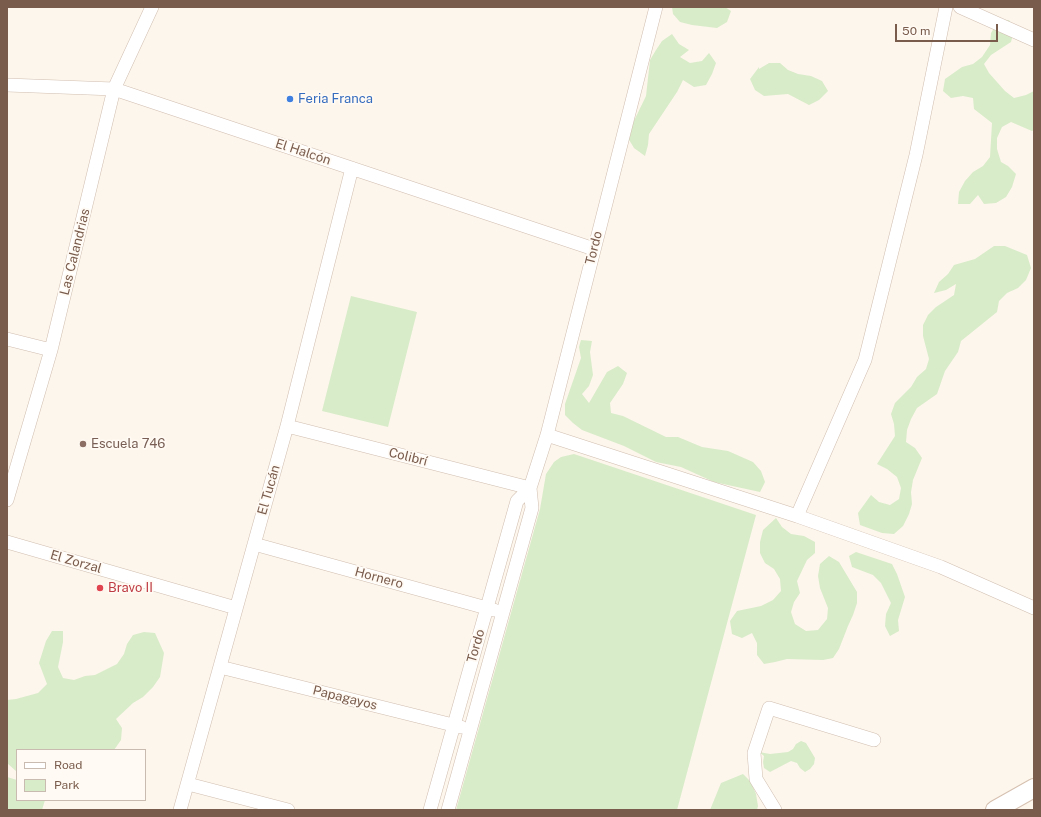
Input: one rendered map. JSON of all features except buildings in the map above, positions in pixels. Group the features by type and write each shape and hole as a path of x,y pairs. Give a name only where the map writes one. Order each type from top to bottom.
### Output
{"main road":[{"path":"995,810 1034,788"}],"street":[{"name":"Las Calandrias","path":"7,500 10,476 51,350 114,89 152,7"},
{"name":"Tordo","path":"448,810 532,508 530,488 547,435 656,7"},
{"path":"796,516 865,360 916,155 946,7"},
{"path":"960,7 1034,40"},
{"name":"El Halcón","path":"7,85 114,89 594,249"},
{"name":"El Tucán","path":"180,810 287,426 352,168"},
{"path":"7,339 51,350"},
{"name":"Colibrí","path":"287,426 530,488"},
{"path":"547,435 796,516 941,567 1034,608"},
{"name":"Tordo","path":"430,810 517,500 530,488"},
{"name":"El Zorzal","path":"7,542 236,608"},
{"name":"Hornero","path":"254,544 503,612"},
{"name":"Papagayos","path":"220,667 470,730"},
{"path":"775,810 756,778 754,753 770,708 874,740"},
{"path":"188,784 288,810"}],"green space":[{"path":"672,7 725,7 731,11 727,22 717,28 680,22 673,14"},
{"path":"1009,20 1014,31 1011,42 991,55 984,64 989,73 1005,91 1014,98 1034,91 1034,130 1032,131 1011,122 1002,127 997,138 997,149 1001,162 1008,166 1016,174 1012,187 1006,197 996,203 984,204 978,195 970,204 958,204 959,192 965,181 973,172 983,166 990,157 992,123 974,109 973,98 963,96 951,98 943,91 945,79 962,67 973,64 982,57 990,45 991,33 997,23"},
{"path":"672,34 679,44 689,50 680,57 690,63 702,61 709,53 716,63 706,85 694,87 683,80 677,92 649,134 645,156 634,148 628,138 631,127 646,96 650,60 662,41"},
{"path":"769,63 780,63 788,70 798,74 811,76 822,81 828,91 819,100 809,105 788,94 764,96 755,90 750,79 759,67 759,69"},
{"path":"994,246 1005,246 1027,255 1031,268 1026,280 1018,288 1007,293 999,301 997,312 961,341 958,352 945,371 937,394 917,408 911,419 907,430 906,442 915,448 922,458 913,480 911,492 912,504 903,526 894,534 882,533 860,525 858,513 871,495 879,502 890,505 899,499 901,488 897,477 887,469 877,464 895,436 891,414 895,403 911,387 917,377 926,369 929,359 923,336 923,325 928,315 936,307 954,295 956,284 946,290 934,293 939,282 948,274 954,265 975,259"},
{"path":"351,296 417,312 388,427 322,411"},
{"path":"581,340 592,341 590,352 593,375 589,386 582,394 589,403 607,372 618,366 627,373 623,384 610,403 611,413 623,416 666,437 678,437 702,447 728,451 753,462 761,471 765,482 760,492 714,482 681,467 656,462 624,446 582,430 573,423 565,415 565,404 581,358 579,347"},
{"path":"574,454 756,515 677,810 456,810 540,509 546,474 554,462 561,457"},
{"path":"776,518 782,527 791,534 804,536 815,542 815,553 807,560 797,581 800,593 794,602 791,612 795,624 806,631 818,630 827,619 828,608 820,588 818,576 820,564 829,556 839,562 857,592 857,603 853,615 839,649 833,658 823,660 787,659 764,664 757,655 757,643 752,633 742,638 732,634 730,621 737,611 761,606 773,600 781,591 780,579 774,569 765,563 760,553 760,542 763,530"},
{"path":"856,552 892,564 897,574 905,597 898,620 899,631 890,636 885,626 886,614 891,603 881,583 873,575 852,567 849,556"},
{"path":"52,631 63,631 63,642 58,667 63,678 74,680 85,676 95,675 117,664 124,654 127,644 133,635 144,632 155,633 164,653 160,677 143,697 133,703 116,719 122,728 121,740 115,749 16,749 16,771 7,763 7,700 38,693 47,684 39,663 46,641"},
{"path":"801,741 806,743 815,758 814,764 810,769 805,772 797,763 791,761 770,772 764,768 764,756 759,752 770,754 788,752"},
{"path":"743,774 751,782 756,794 758,806 757,810 710,810 721,783"},
{"path":"7,777 16,780 16,801 45,801 42,810 7,810"}],"place":[{"name":"Feria Franca","path":"290,99"},
{"name":"Escuela 746","path":"83,444"},
{"name":"Bravo II","path":"100,588"}]}
